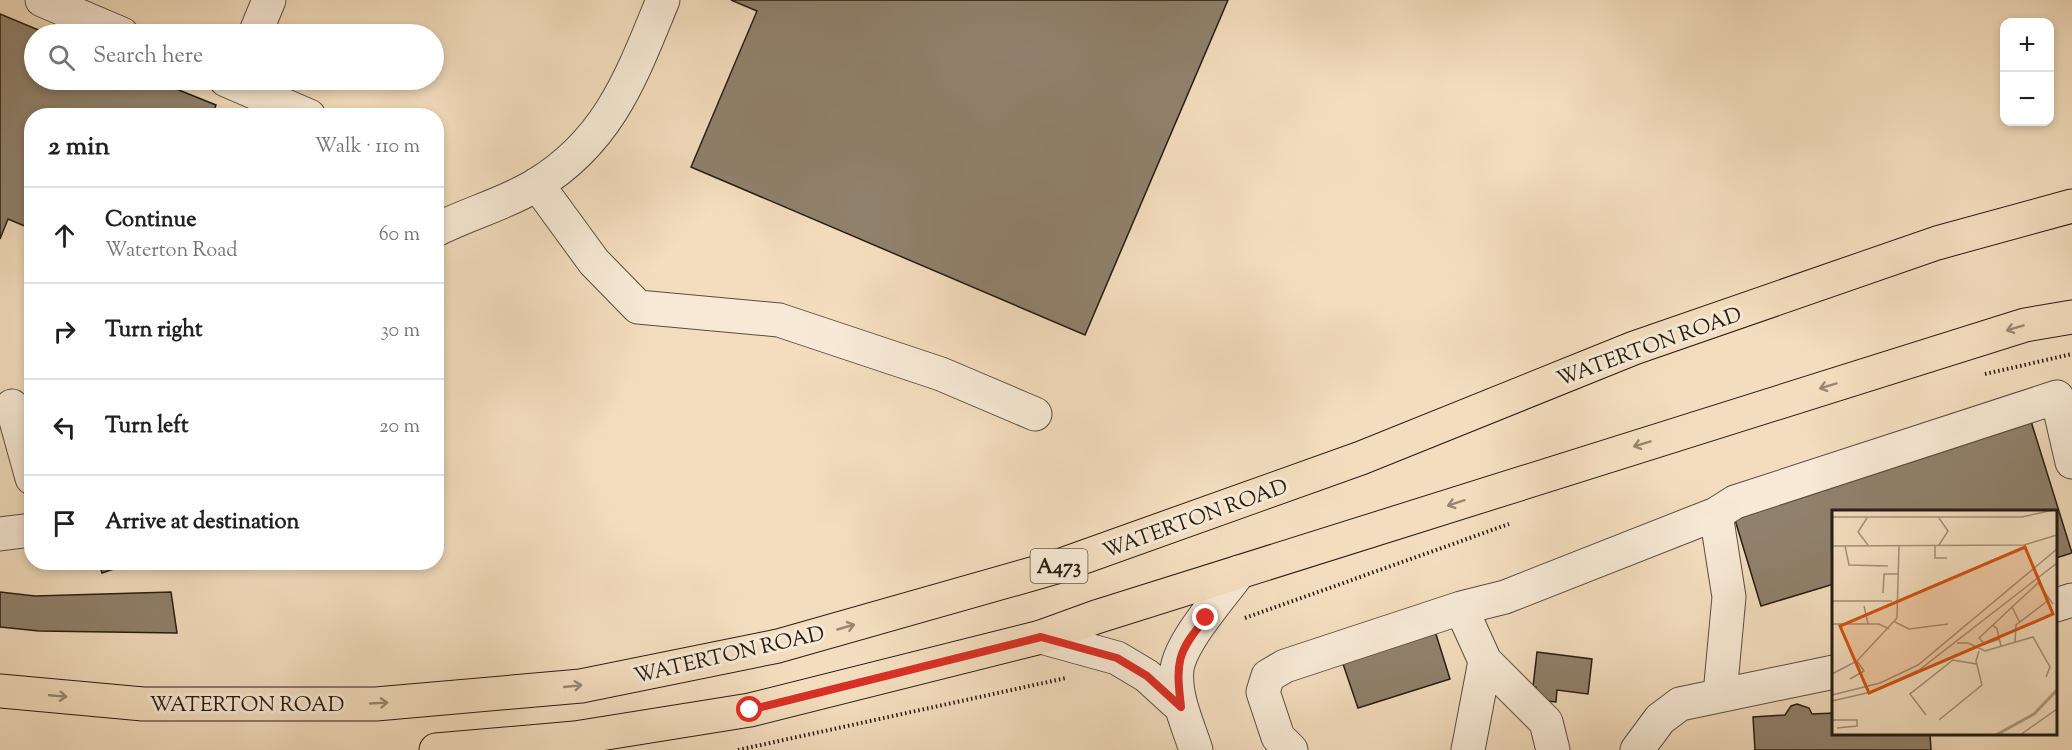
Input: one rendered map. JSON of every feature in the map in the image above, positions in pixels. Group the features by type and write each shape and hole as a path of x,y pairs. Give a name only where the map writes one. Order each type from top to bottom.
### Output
{"main road":[{"name":"WATERTON ROAD","path":"0,691 143,704 376,704 581,686 778,646 1053,568 1361,458 1634,348 1937,243 2072,206"},
{"path":"436,750 575,738 750,710 1041,637 1096,617 1606,455 2025,325 2072,317"}],"street":[{"path":"42,0 98,24"},
{"path":"259,24 268,0"},
{"path":"444,220 483,212 537,184 577,154 610,116 632,74 663,0"},
{"path":"269,90 297,108"},
{"path":"537,184 594,262 638,307 778,320 940,374 1035,414"},
{"path":"1291,750 1278,737 1263,692 1268,676 1285,666 1461,608 1505,597 1716,514 1735,502 2057,397 2072,462"},
{"path":"14,404 24,445"},
{"path":"1716,514 1729,597 1720,694"},
{"path":"0,534 24,531"},
{"path":"1196,750 1181,707 1177,670 1186,641 1239,572"},
{"path":"2057,605 2072,600"},
{"path":"1461,608 1485,662 1546,722 1553,750"},
{"path":"1041,637 1117,658 1147,676 1181,707"},
{"path":"1468,750 1485,662"},
{"path":"1637,750 1660,719 1680,704 1832,672"}],"path":[{"path":"1984,374 2072,354"},
{"path":"1242,619 1520,520"},
{"path":"738,750 1075,676"}],"building":[{"path":"731,0 1228,0 1085,335 691,167 757,11"},
{"path":"0,14 24,24 24,90 179,90 216,105 215,108 24,108 24,226 8,219 0,239"},
{"path":"2030,418 2072,553 2057,558 2057,510 1832,510 1832,585 1761,606 1732,510"},
{"path":"0,592 35,596 171,592 177,633 39,631 0,627"},
{"path":"1435,631 1450,679 1358,708 1342,661"},
{"path":"1537,652 1592,659 1588,694 1557,690 1556,702 1535,700 1536,687 1533,687"},
{"path":"1797,704 1809,708 1812,714 1832,713 1832,735 1930,735 1931,750 1755,750 1753,717 1785,715 1791,706"}],"route":[{"path":"750,710 1041,637 1117,658 1147,676 1181,707 1177,670 1186,641 1206,618"}]}
